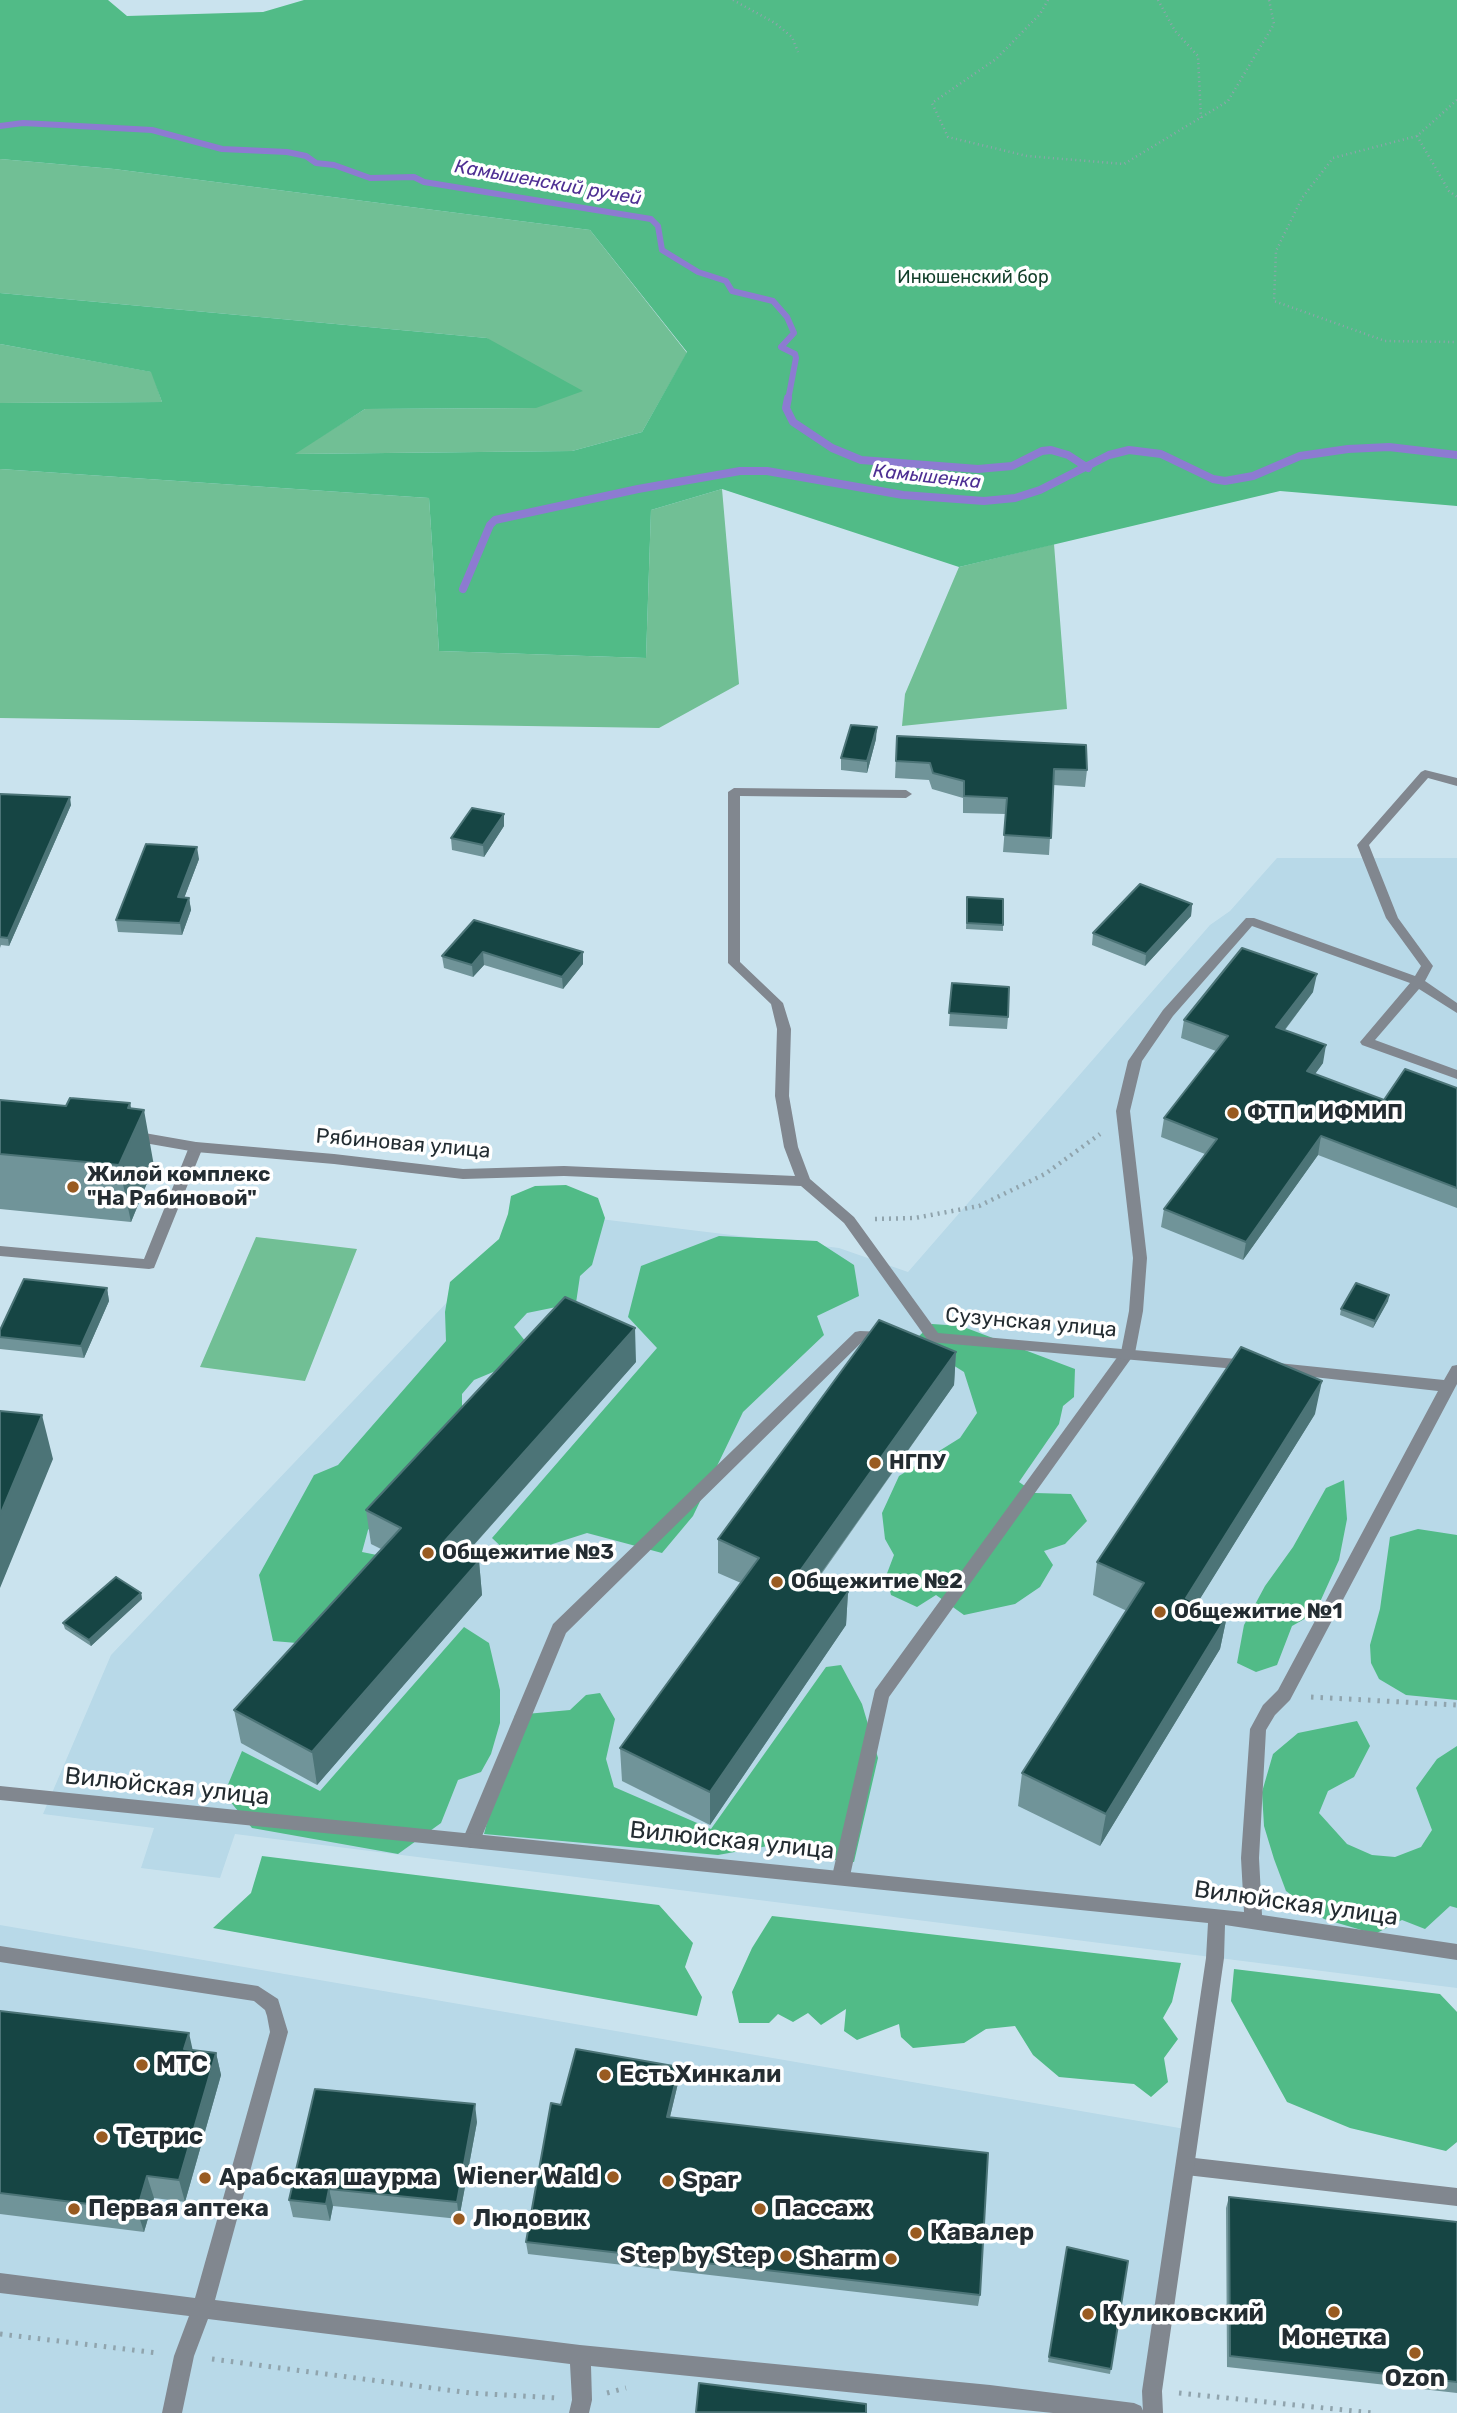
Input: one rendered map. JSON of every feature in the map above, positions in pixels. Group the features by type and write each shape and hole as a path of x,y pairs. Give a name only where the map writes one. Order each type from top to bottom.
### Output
{"street":[{"path":"1457,782 1425,774 1363,845 1392,918 1427,967 1418,982 1367,1042 1457,1075"},
{"name":"Сузунская улица","path":"906,794 734,793 734,963 777,1003 784,1029 782,1096 792,1147 804,1181 849,1220 934,1338 1128,1353 1452,1388"},
{"path":"841,1876 881,1695 1128,1353 1136,1311 1140,1258 1123,1111 1135,1061 1168,1013 1250,921 1418,982 1457,1009"},
{"name":"Рябиновая улица","path":"123,1134 196,1147 463,1174 564,1171 804,1181"},
{"path":"0,1251 149,1264 196,1147"},
{"path":"471,1840 559,1629 860,1336 934,1338"},
{"path":"1253,1921 1250,1857 1258,1729 1269,1710 1284,1695 1452,1388 1457,1370"},
{"name":"Вилюйская улица","path":"0,1793 1217,1916 1457,1952"},
{"path":"1153,2413 1152,2391 1215,1958 1217,1916"},
{"path":"0,1954 258,1994 272,2005 279,2032 203,2306 184,2356 172,2413"},
{"path":"1186,2166 1457,2197"},
{"path":"0,2283 203,2306 580,2355 990,2395 1134,2413"},
{"path":"580,2355 581,2407"}],"path":[{"path":"733,0 775,23 792,37 799,52"},
{"path":"1048,0 1040,14 996,59 932,103 948,137 1027,156 1124,164 1228,101 1274,23 1269,0"},
{"path":"1157,0 1175,31 1198,56 1201,118"},
{"path":"1457,100 1417,136 1333,158 1302,198 1276,251 1274,301 1385,341 1457,341"},
{"path":"1417,136 1449,191 1457,197"},
{"path":"849,1220 915,1218 979,1206 1045,1174 1093,1142 1123,1111"},
{"path":"1284,1695 1457,1705"},
{"path":"0,2334 581,2407 631,2387"},
{"path":"1152,2391 1373,2413"}],"shaded area":[{"name":"НГПУ","path":"1277,858 1457,858 1457,1988 235,1834 220,1878 141,1868 154,1828 43,1814 111,1655 534,1211 839,1248 908,1272 1210,925 1230,911"},
{"path":"0,1925 1191,2130 1153,2413 0,2413"}],"green space":[{"name":"Инюшенский бор","path":"0,0 108,0 127,16 263,12 304,0 1457,0 1457,506 1280,491 959,567 722,489 651,510 646,658 439,651 429,498 0,469 0,403 162,402 151,372 0,344 0,293 487,338 583,391 536,408 365,409 295,454 572,451 642,432 687,352 590,230 114,169 0,159"},
{"path":"0,159 114,169 590,230 687,353 642,432 572,451 293,454 365,409 536,408 487,338 0,293"},
{"path":"0,344 152,372 162,402 0,403"},
{"path":"0,469 429,498 439,651 646,658 651,510 722,489 739,684 659,728 0,718"},
{"path":"1054,544 1067,709 902,726 905,694 959,567"},
{"path":"566,1185 598,1198 605,1218 592,1265 580,1276 576,1303 527,1313 514,1327 526,1342 522,1360 474,1380 462,1394 462,1412 368,1530 362,1552 377,1555 309,1644 273,1641 259,1575 314,1475 338,1465 446,1341 445,1312 450,1282 499,1239 511,1196 535,1186"},
{"path":"719,1236 817,1241 854,1265 859,1296 817,1316 824,1335 743,1412 693,1516 662,1553 587,1533 512,1557 492,1538 657,1348 628,1317 641,1266"},
{"path":"256,1237 357,1249 305,1381 200,1367"},
{"path":"932,1324 961,1326 1075,1369 1074,1397 1063,1406 1059,1424 1019,1482 1035,1493 1071,1494 1087,1521 1065,1544 1044,1551 1053,1565 1040,1587 1015,1604 964,1615 936,1595 917,1607 891,1595 886,1576 894,1555 885,1539 882,1513 899,1476 960,1438 977,1413 964,1372 937,1355 918,1337"},
{"path":"1344,1480 1347,1519 1339,1560 1315,1613 1292,1626 1277,1665 1256,1672 1237,1663 1244,1625 1265,1586 1293,1547 1326,1488"},
{"path":"1418,1529 1457,1535 1457,1700 1406,1695 1379,1679 1371,1663 1370,1645 1380,1609 1390,1537"},
{"path":"464,1627 489,1643 500,1690 500,1723 491,1754 481,1772 458,1780 441,1823 398,1854 252,1828 224,1794 242,1751 320,1791"},
{"path":"841,1665 862,1704 878,1758 854,1862 824,1859 811,1845 768,1846 718,1855 484,1834 515,1715 570,1710 586,1695 600,1693 615,1719 606,1759 614,1787 711,1829 826,1667"},
{"path":"1357,1721 1370,1746 1354,1777 1328,1791 1319,1813 1347,1844 1372,1855 1395,1857 1421,1847 1432,1830 1416,1788 1437,1759 1457,1746 1457,1908 1450,1906 1425,1929 1402,1920 1375,1934 1324,1919 1286,1891 1274,1859 1264,1826 1262,1792 1273,1754 1298,1733"},
{"path":"262,1856 659,1905 693,1943 685,1967 702,1997 697,2016 213,1928 251,1893"},
{"path":"772,1916 1181,1963 1172,2002 1163,2018 1178,2039 1164,2058 1168,2082 1151,2097 1134,2084 1059,2077 1033,2055 1015,2026 986,2029 964,2043 913,2048 901,2037 899,2024 857,2040 844,2031 846,2009 821,2025 808,2013 793,2022 778,2014 769,2023 739,2023 732,1992 752,1948"},
{"path":"1234,1969 1440,1994 1457,2012 1457,2142 1446,2151 1350,2128 1287,2102 1231,2001"}],"building":[{"path":"851,725 877,727 867,761 841,758"},
{"path":"897,736 1086,745 1087,770 1054,769 1051,838 1004,835 1007,798 964,796 964,781 933,773 930,763 896,761"},
{"path":"0,794 70,797 8,938 0,937"},
{"path":"472,808 504,814 483,845 451,838"},
{"path":"146,844 197,847 178,897 189,898 180,923 116,920"},
{"path":"1140,884 1192,904 1146,954 1093,933"},
{"path":"967,897 1003,899 1003,925 967,923"},
{"path":"474,920 583,952 562,977 483,952 472,965 442,956"},
{"name":"ФТП и ИФМИП","path":"1242,948 1317,974 1276,1027 1326,1045 1307,1071 1384,1100 1405,1069 1457,1088 1457,1188 1321,1136 1246,1242 1164,1209 1217,1139 1164,1118 1228,1036 1184,1020"},
{"path":"952,983 1009,987 1008,1017 949,1013"},
{"path":"70,1098 130,1103 128,1108 144,1110 119,1165 0,1154 0,1100 66,1106"},
{"path":"24,1279 107,1288 81,1346 0,1337 0,1330"},
{"path":"1356,1283 1389,1295 1375,1321 1341,1309"},
{"name":"Общежитие №3","path":"565,1297 635,1328 443,1543 479,1561 312,1752 234,1710 401,1528 366,1510"},
{"name":"Общежитие №2","path":"879,1320 956,1352 800,1571 848,1592 710,1792 620,1748 759,1558 718,1539"},
{"name":"Общежитие №1","path":"1241,1347 1322,1381 1186,1598 1227,1616 1106,1814 1022,1773 1144,1583 1097,1562"},
{"path":"0,1411 42,1415 0,1515"},
{"path":"116,1577 141,1593 89,1640 63,1623"},
{"name":"Тетрис","path":"0,2011 189,2033 184,2049 216,2053 179,2180 147,2176 137,2210 0,2193"},
{"name":"Пассаж","path":"576,2049 679,2067 667,2117 988,2153 980,2295 526,2242 551,2103 561,2105"},
{"path":"315,2089 475,2104 457,2202 329,2189 326,2204 289,2200"},
{"path":"1229,2197 1457,2222 1457,2382 1230,2356"},
{"name":"Куликовский","path":"1067,2247 1128,2261 1111,2369 1049,2357"},
{"path":"699,2383 866,2404 866,2413 696,2412"}],"waterway":[{"name":"Камышенский ручей","path":"0,126 23,123 152,130 222,149 287,152 306,156 316,163 334,165 370,178 414,177 424,182 651,219 658,226 662,250 698,272 726,281 732,291 773,301 787,317 794,333 781,347 795,354 796,358 788,400"},
{"name":"Камышенский ручей","path":"788,398 786,408 793,422 832,448 861,460 978,469 1012,466 1042,451 1051,450 1068,455 1086,467"},
{"name":"Камышенка","path":"1086,467 1109,455 1129,450 1161,454 1213,479 1225,481 1253,476 1300,456 1348,449 1389,447 1457,455"},
{"name":"Камышенка","path":"463,589 490,525 495,520 638,489 740,471 767,471 903,495 984,501 1015,498 1040,490 1086,467"}],"place":[{"name":"ФТП и ИФМИП","path":"1233,1113"},
{"name":"Жилой комплекс \"На Рябиновой\"","path":"73,1187"},
{"name":"НГПУ","path":"875,1463"},
{"name":"Общежитие №3","path":"428,1553"},
{"name":"Общежитие №2","path":"777,1582"},
{"name":"Общежитие №1","path":"1160,1612"},
{"name":"МТС","path":"142,2065"},
{"name":"ЕстьХинкали","path":"605,2075"},
{"name":"Тетрис","path":"102,2137"},
{"name":"Wiener Wald","path":"613,2177"},
{"name":"Арабская шаурма","path":"205,2178"},
{"name":"Spar","path":"668,2181"},
{"name":"Первая аптека","path":"74,2209"},
{"name":"Пассаж","path":"760,2209"},
{"name":"Людовик","path":"459,2219"},
{"name":"Кавалер","path":"916,2233"},
{"name":"Step by Step","path":"786,2256"},
{"name":"Sharm","path":"891,2259"},
{"name":"Монетка","path":"1334,2312"},
{"name":"Куликовский","path":"1088,2314"},
{"name":"Ozon","path":"1415,2353"}]}
